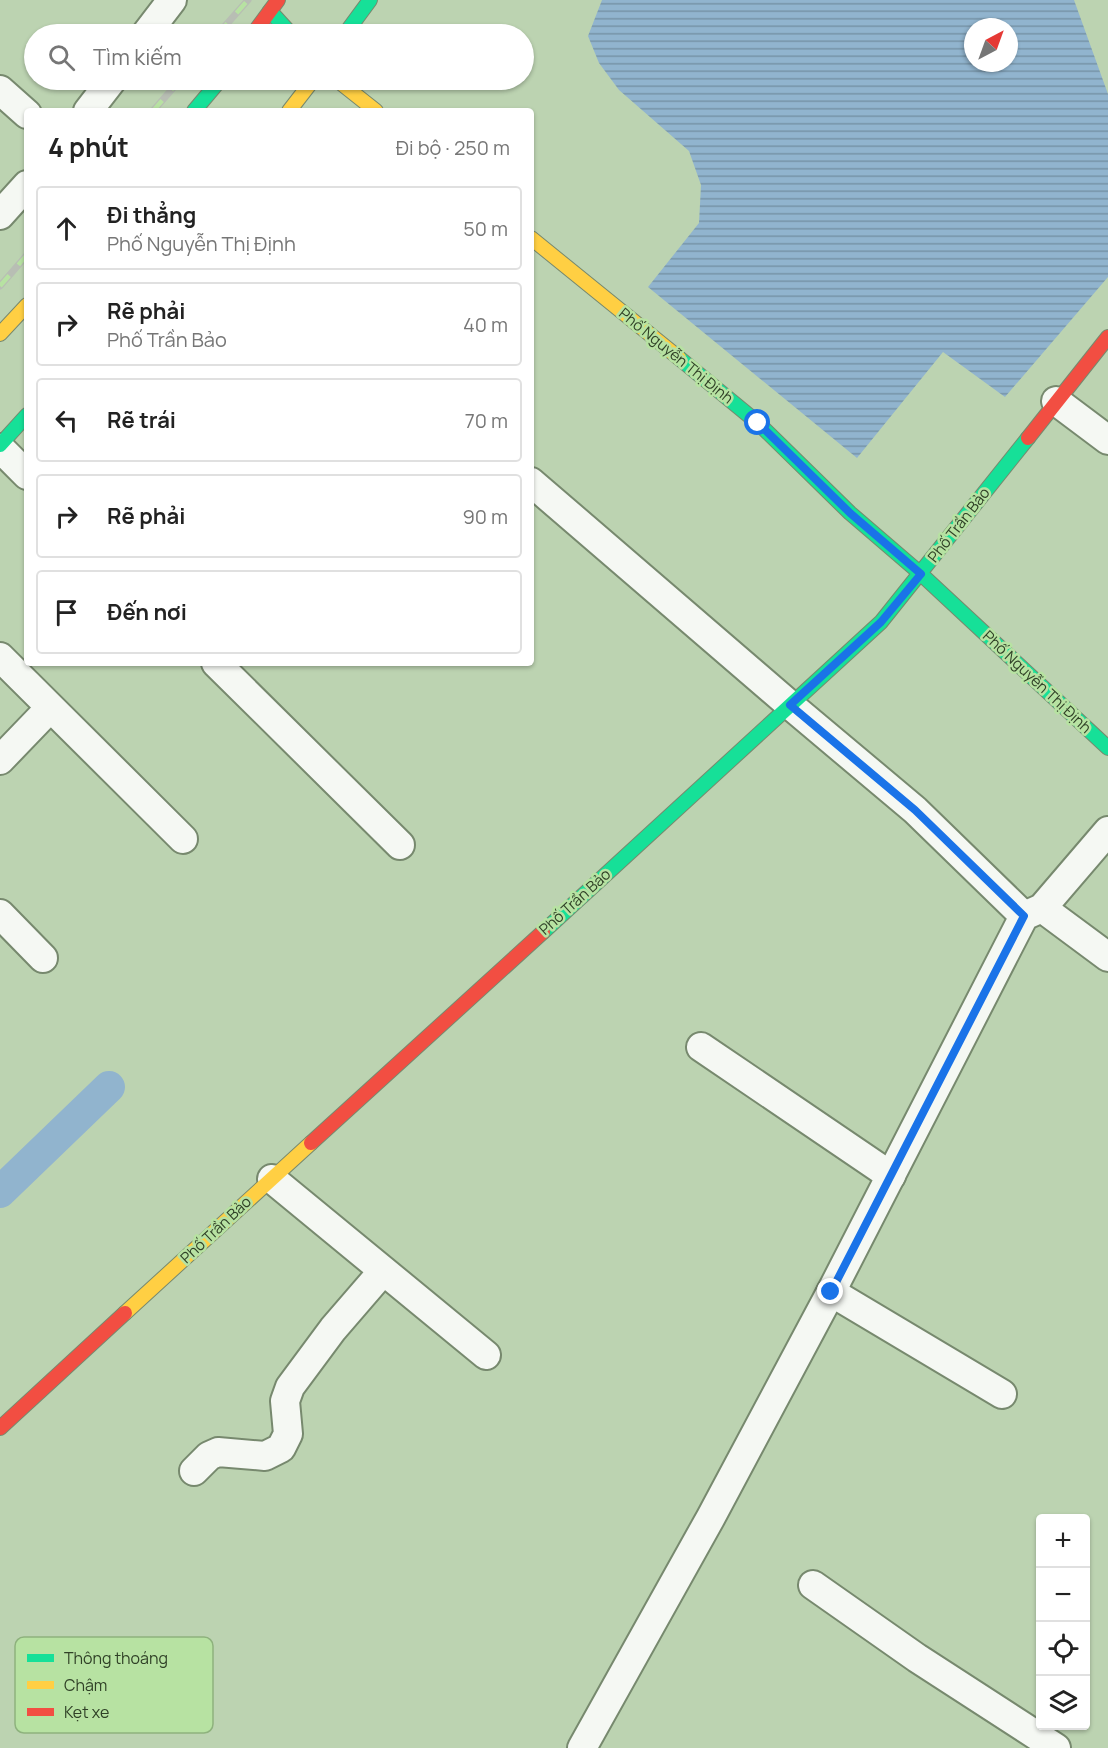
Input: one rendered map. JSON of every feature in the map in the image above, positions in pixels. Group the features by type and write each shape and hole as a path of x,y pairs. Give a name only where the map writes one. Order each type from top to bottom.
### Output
{"street":[{"path":"154,24 172,0"},
{"path":"352,24 370,0"},
{"path":"260,24 274,6 285,24"},
{"path":"0,90 24,111"},
{"path":"90,108 104,90"},
{"path":"197,108 212,90"},
{"path":"291,108 305,90"},
{"path":"350,90 372,108"},
{"path":"0,215 24,188"},
{"name":"Phố Nguyễn Thị Định","path":"534,240 758,423 850,513 921,574 1108,748"},
{"path":"0,334 24,308"},
{"name":"Phố Trần Bảo","path":"0,1428 881,622 1108,337"},
{"path":"1056,401 1108,440"},
{"path":"24,418 0,446 24,472"},
{"path":"534,485 1033,912 1108,957"},
{"path":"0,657 183,839"},
{"path":"219,666 400,845"},
{"path":"0,760 50,708"},
{"path":"582,1748 711,1517 1033,912 1108,831"},
{"path":"0,914 43,958"},
{"path":"700,1047 891,1176"},
{"path":"272,1179 486,1356"},
{"path":"194,1471 208,1456 218,1452 265,1456 281,1448 288,1434 285,1401 290,1387 333,1329 383,1271"},
{"path":"831,1292 1002,1394"},
{"path":"813,1585 917,1658 1056,1748"}],"water":[{"path":"602,0 1074,0 1108,94 1108,277 1005,397 943,352 857,458 648,287 699,223 701,185 689,151 619,90 599,63 588,36"}],"waterway":[{"path":"0,1192 109,1087"}],"railway":[{"path":"227,24 248,0"},
{"path":"156,108 171,90"},
{"path":"0,286 24,258"}],"traffic: fast":[{"path":"352,24 370,0"},
{"path":"270,11 282,24"},
{"path":"197,108 212,90"},
{"path":"679,358 758,423 850,513 921,574 1108,748"},
{"path":"0,445 24,418"},
{"path":"543,932 881,622 1028,438"}],"traffic: slow":[{"path":"291,108 305,90"},
{"path":"350,90 372,108"},
{"path":"534,240 679,358"},
{"path":"0,334 24,308"},
{"path":"125,1313 311,1143"}],"traffic: jam":[{"path":"260,24 278,0"},
{"path":"1028,438 1108,337"},
{"path":"311,1143 543,932"},
{"path":"0,1428 125,1313"}],"route":[{"path":"758,423 850,513 921,574 881,622 790,705 915,810 1024,916 831,1292"}]}
